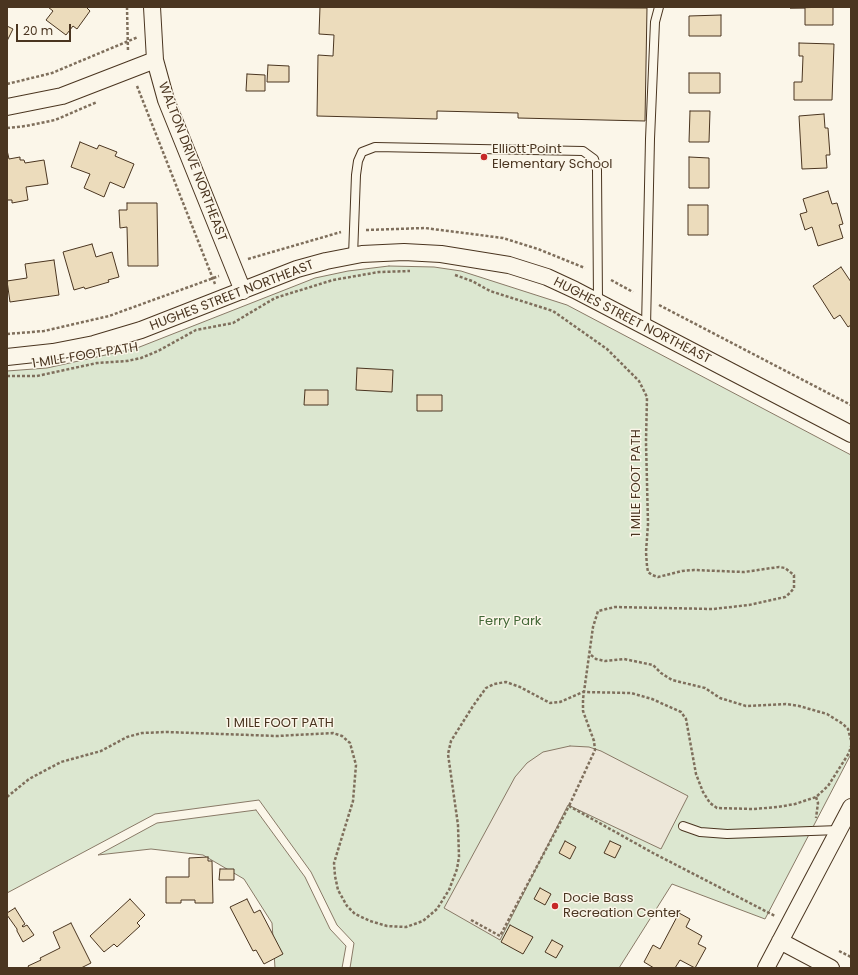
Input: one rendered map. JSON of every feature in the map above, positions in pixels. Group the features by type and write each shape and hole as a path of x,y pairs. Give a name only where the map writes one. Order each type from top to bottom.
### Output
{"street":[{"name":"WALTON DRIVE NORTHEAST","path":"152,7 155,60 166,100 243,291"},
{"path":"7,107 62,96 155,60"},
{"name":"HUGHES STREET NORTHEAST","path":"7,357 53,352 94,344 141,330 297,269 353,256 404,252 442,254 509,265 547,278 598,301 851,434"},
{"path":"766,968 851,807"},
{"path":"780,941 831,968"}],"lane":[{"path":"646,327 648,299 650,139 655,22 659,7"},
{"path":"353,256 358,161 362,152 375,147 582,151 594,159 597,170 598,301"},
{"path":"683,826 700,832 727,834 839,830"}],"path":[{"path":"127,7 127,42 131,70 221,299"},
{"path":"7,84 52,72 142,35 153,32"},
{"path":"7,334 44,331 109,316 212,278 247,260 325,236 354,231 425,228 504,238 538,249 598,273 851,405"},
{"name":"1 MILE FOOT PATH","path":"7,376 37,376 97,363 141,358 158,351 196,330 233,323 275,298 333,280 379,272 412,271"},
{"name":"1 MILE FOOT PATH","path":"448,274 472,281 490,291 553,311 607,349 639,381 647,397 646,442 648,524 646,552 648,572 652,576 658,577 682,571 694,570 744,572 779,567 785,568 794,576 794,588 785,597 749,605 713,608 615,607 604,608 598,611 593,627 584,692 583,711 594,741 595,750 569,806 500,936 471,920"},
{"path":"590,655 596,659 605,661 624,659 653,665 661,673 672,680 705,688 720,698 746,706 786,704 827,714 843,724 848,730 851,740"},
{"name":"1 MILE FOOT PATH","path":"7,797 29,779 61,762 101,751 127,737 142,733 166,732 277,736 334,733 342,736 350,743 356,765 353,801 334,864 334,876 338,890 347,906 355,914 370,921 387,926 406,927 423,921 437,909 448,890 457,869 459,857 458,825 448,754 451,741 486,688 494,684 506,682 520,687 538,698 550,703 560,702 584,692 631,693 652,699 681,712 686,719 696,774 703,792 710,802 717,808 752,809 778,807 795,804 816,797 828,786 849,753 851,746"},
{"path":"810,831 818,810 816,797"},
{"path":"569,806 789,925"},
{"path":"837,950 851,957"}],"green space":[{"name":"Ferry Park","path":"389,266 434,267 461,271 567,305 851,455 851,754 765,919 672,884 619,968 350,968 354,943 337,925 311,872 259,800 155,814 7,893 7,371 47,368 137,348 315,278 348,271"},
{"path":"256,810 305,877 330,929 346,946 342,968 275,968 272,923 244,879 203,855 151,849 98,855 157,823"}],"shaded area":[{"path":"570,746 589,747 601,751 688,796 661,849 568,805 500,940 444,908 515,777 527,763 543,752"}],"building":[{"path":"48,7 86,7 90,11 77,29 73,26 66,35 46,20 53,11"},
{"path":"320,7 647,8 645,121 518,118 518,113 437,111 437,119 317,116 318,55 333,56 334,35 319,34"},
{"path":"833,7 833,25 805,25 805,8 790,8"},
{"path":"721,15 721,36 689,36 689,16"},
{"path":"7,26 13,29 7,41"},
{"path":"799,43 834,44 832,100 794,100 794,82 802,82 803,56 799,56"},
{"path":"268,65 289,66 289,82 267,82"},
{"path":"689,73 720,73 720,93 689,93"},
{"path":"247,74 265,75 265,91 246,91"},
{"path":"690,111 710,111 709,142 689,142"},
{"path":"824,114 825,128 828,128 830,155 826,155 827,168 802,169 799,116"},
{"path":"80,142 97,149 99,145 117,152 115,156 134,164 124,188 110,182 104,197 84,188 90,174 71,167"},
{"path":"7,150 9,159 20,157 20,160 24,160 25,163 44,160 48,184 26,187 28,200 12,203 12,200 7,200"},
{"path":"689,157 709,158 709,188 689,188"},
{"path":"828,191 832,204 837,203 843,224 839,225 843,238 818,246 812,227 805,230 800,214 807,212 803,199"},
{"path":"127,203 157,203 158,266 128,266 127,227 120,228 119,210 127,210"},
{"path":"688,205 708,205 708,235 688,235"},
{"path":"92,244 96,257 112,252 119,277 108,280 109,282 85,289 84,287 74,290 63,252"},
{"path":"54,260 59,295 10,302 7,281 27,278 25,264"},
{"path":"841,267 851,282 851,325 848,327 840,315 834,319 813,286"},
{"path":"357,368 393,370 392,392 356,390"},
{"path":"305,390 328,390 328,405 304,405"},
{"path":"417,395 442,395 442,411 417,411"},
{"path":"565,841 576,847 570,859 559,853"},
{"path":"610,841 621,846 615,858 604,853"},
{"path":"208,857 208,861 212,861 213,903 195,903 195,900 181,900 181,903 166,903 166,877 189,877 189,858"},
{"path":"220,869 234,869 234,880 219,880"},
{"path":"540,888 551,894 545,905 534,899"},
{"path":"130,899 145,915 137,923 140,926 117,947 114,944 104,952 90,936"},
{"path":"247,899 254,913 260,910 283,954 264,964 256,950 253,951 230,907"},
{"path":"15,908 25,924 22,926 27,925 34,935 23,942 17,929 7,915 7,913"},
{"path":"679,913 690,919 686,927 702,936 698,944 706,948 695,968 680,960 675,968 654,968 644,962 653,945 660,949"},
{"path":"71,923 91,963 81,968 29,968 28,966 41,960 40,958 60,948 53,932"},
{"path":"510,925 533,937 523,954 501,942"},
{"path":"552,940 563,946 556,958 545,952"}],"place":[{"name":"Elliott Point Elementary School","path":"484,157"},
{"name":"Docie Bass Recreation Center","path":"555,906"}]}
